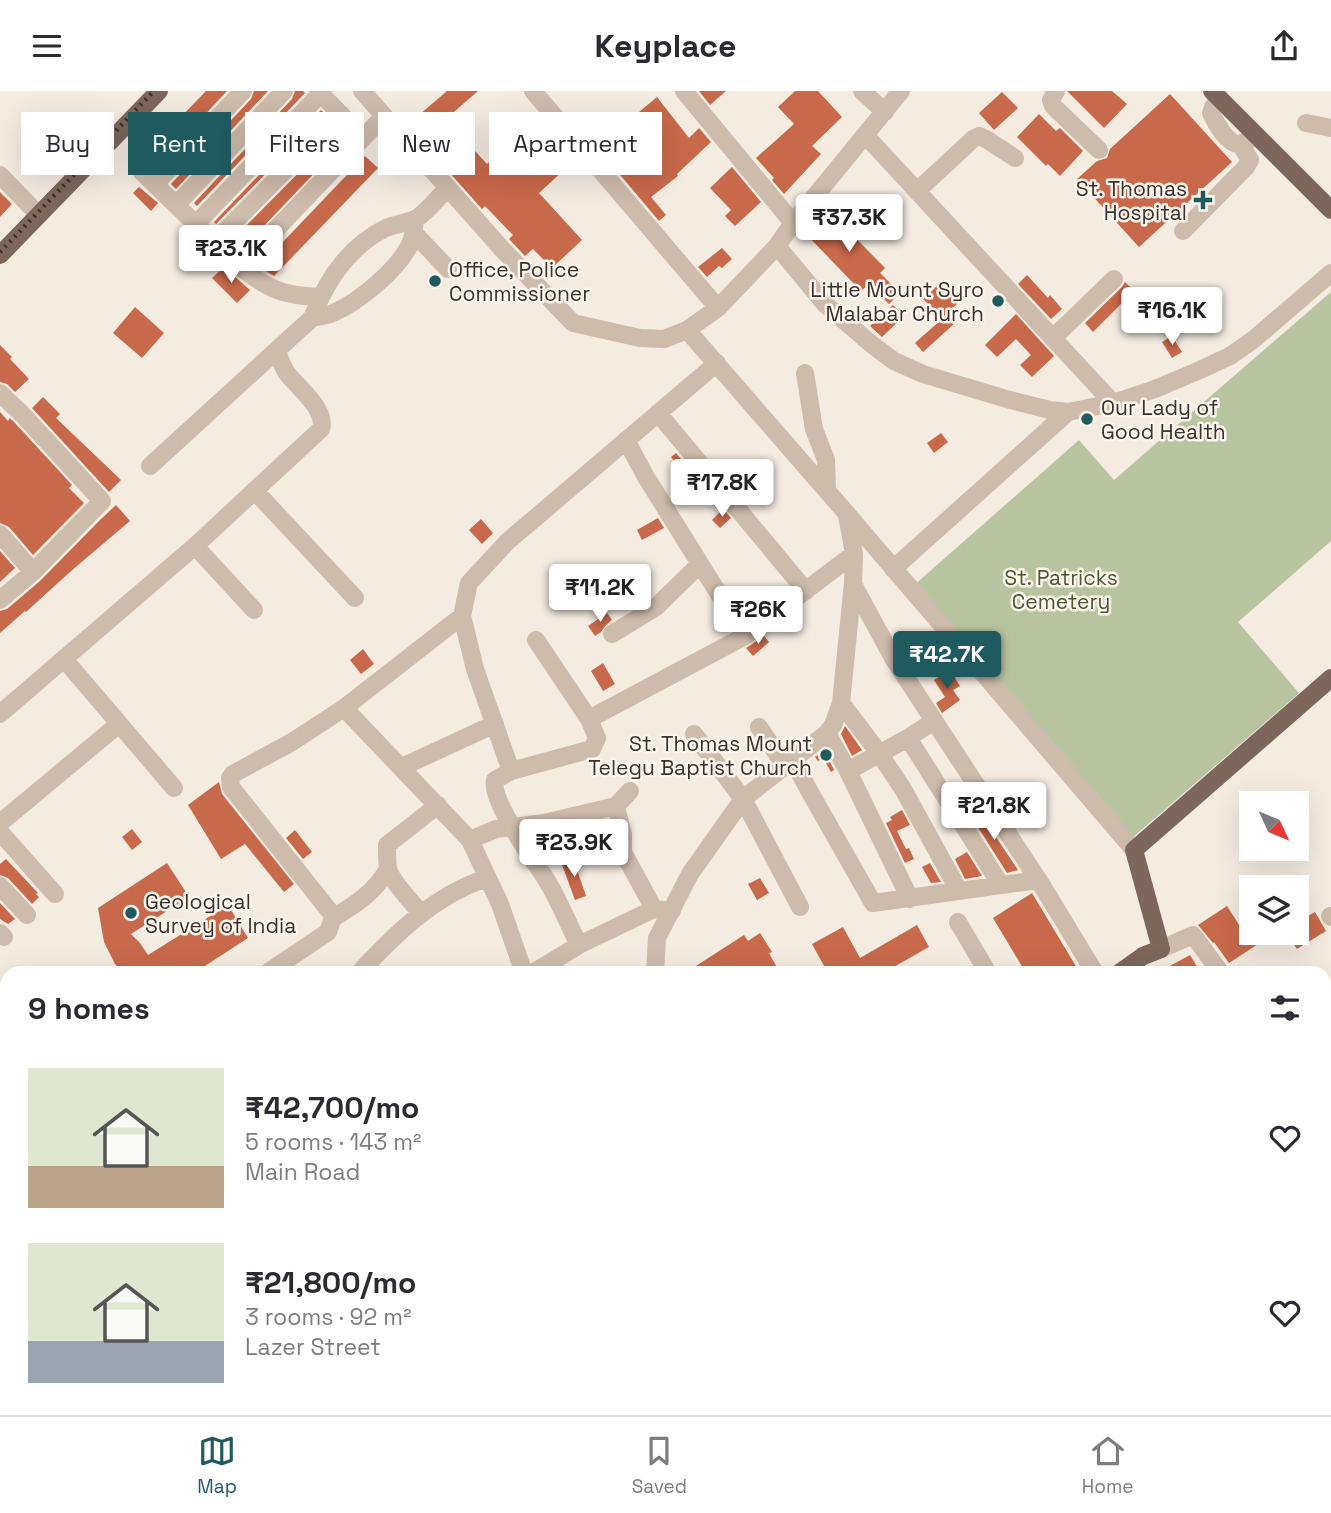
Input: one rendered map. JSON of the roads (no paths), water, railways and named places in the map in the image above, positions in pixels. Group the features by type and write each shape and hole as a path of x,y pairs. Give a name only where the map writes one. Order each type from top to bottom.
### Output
{"main road":[{"path":"0,255 159,91"},
{"path":"1216,95 1331,210"},
{"path":"1128,966 1143,955 1161,949 1133,850 1331,678"}],"street":[{"path":"243,91 149,178 255,279 277,291 320,297"},
{"path":"176,205 284,91"},
{"path":"362,91 380,112"},
{"path":"533,91 718,309"},
{"path":"684,91 793,223"},
{"path":"862,91 885,111"},
{"path":"436,175 573,323 640,338 664,339 687,330 718,309 778,246 793,223 901,91"},
{"path":"1056,91 1052,94 1053,106 1099,150"},
{"path":"196,224 321,92 339,112"},
{"path":"1216,95 1211,113 1228,139 1240,144 1255,134"},
{"path":"364,136 378,122"},
{"path":"1306,123 1331,128"},
{"path":"866,136 1113,403"},
{"path":"917,191 972,139 979,136 1016,158"},
{"path":"1183,231 1246,167 1250,160 1240,144"},
{"path":"0,175 39,215"},
{"path":"214,242 280,175"},
{"path":"240,267 327,175"},
{"path":"312,318 332,313 368,292 404,253 411,242 414,226 448,188"},
{"path":"150,467 312,318 336,269 368,239 402,222 414,226 448,268"},
{"path":"778,246 825,304 894,361 923,374 1010,400 1068,412 1113,403 1155,389 1230,356 1254,340 1331,273"},
{"path":"1053,338 1114,279"},
{"path":"687,330 1133,850"},
{"path":"0,714 195,546 321,429 323,421 319,411 287,373 277,351"},
{"path":"511,771 475,669 462,616 469,583 507,543 717,363"},
{"path":"805,373 814,429 826,460 827,491"},
{"path":"0,393 102,501 33,572 0,600"},
{"path":"893,569 1068,412"},
{"path":"658,413 806,591"},
{"path":"626,440 646,477 745,636"},
{"path":"255,491 355,598"},
{"path":"655,966 657,938 663,910 743,799 827,733 833,725 841,703 853,583 854,554 847,514"},
{"path":"0,534 33,572"},
{"path":"195,546 254,610"},
{"path":"589,719 745,636 854,554"},
{"path":"612,634 656,607 700,564"},
{"path":"853,583 893,658 1091,966"},
{"path":"333,918 231,787 230,778 344,708 462,616"},
{"path":"536,640 589,719 597,738 592,749 511,771 495,780 494,785 512,826 544,877 579,945"},
{"path":"64,659 174,788"},
{"path":"841,703 903,789 959,891"},
{"path":"344,708 470,840 500,904 522,966"},
{"path":"848,771 934,721"},
{"path":"0,823 119,725"},
{"path":"402,767 495,725"},
{"path":"760,727 789,763 873,904 1038,880"},
{"path":"827,733 910,899"},
{"path":"694,734 743,799 800,907"},
{"path":"908,738 1001,885"},
{"path":"470,840 496,829 544,823 616,806 630,790"},
{"path":"277,966 328,932 333,918 364,898 382,880 388,869 387,845 439,805"},
{"path":"616,806 624,840 623,852 663,910"},
{"path":"0,832 55,894"},
{"path":"388,869 421,913"},
{"path":"365,966 421,913 467,884 487,878"},
{"path":"0,886 27,915"},
{"path":"544,966 579,945 663,910"},
{"path":"958,922 984,966"},
{"path":"1161,949 1194,935 1215,966"}],"railway":[{"path":"0,252 154,91"}],"place":[{"name":"St. Thomas Hospital","path":"1203,200"},
{"name":"Office, Police Commissioner","path":"435,281"},
{"name":"Little Mount Syro Malabar Church","path":"998,301"},
{"name":"Our Lady of Good Health","path":"1087,419"},
{"name":"St. Thomas Mount Telegu Baptist Church","path":"826,755"},
{"name":"Geological Survey of India","path":"131,913"}],"park label":[{"name":"St. Patricks Cemetery","path":"1061,589"}]}
